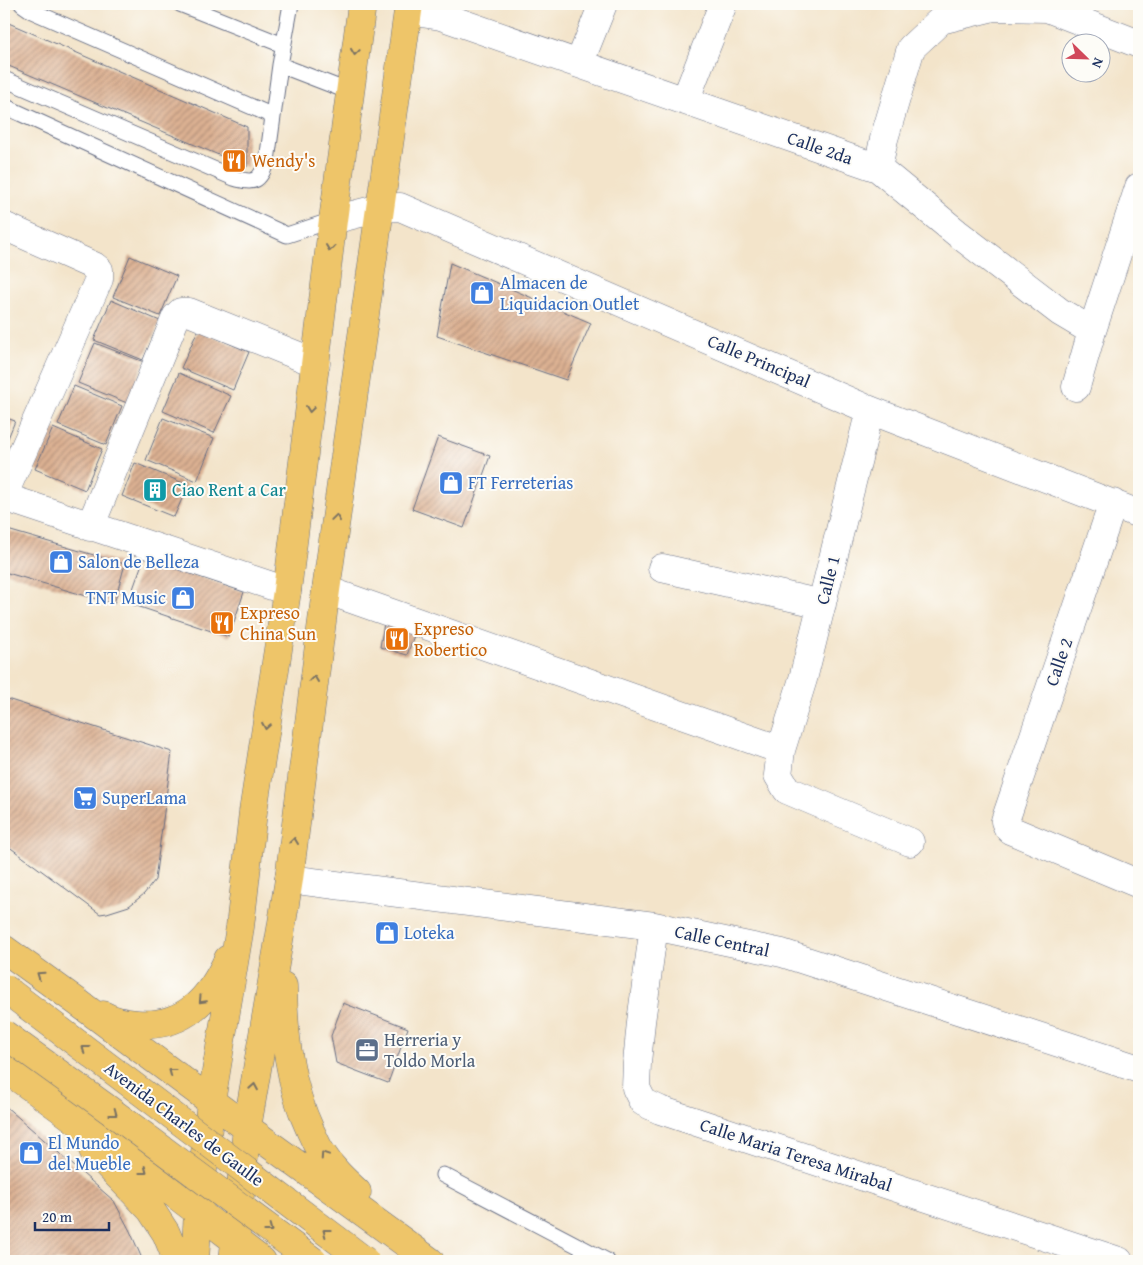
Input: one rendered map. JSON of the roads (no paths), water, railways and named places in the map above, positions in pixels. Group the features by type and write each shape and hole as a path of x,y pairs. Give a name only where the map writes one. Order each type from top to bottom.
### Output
{"main road":[{"path":"195,1261 198,1212 211,1102 240,927 253,812 287,592 362,4"},
{"path":"234,1250 247,1128 289,878 326,590 409,7"},
{"path":"76,1001 110,1019 127,1023 146,1025 178,1018 190,1012 202,1002 211,989 231,954 240,927"},
{"path":"281,929 283,995 287,1052 291,1076 306,1120 320,1152 336,1173 435,1261"},
{"path":"4,950 430,1261"},
{"name":"Avenida Charles de Gaulle","path":"4,988 365,1261"},
{"name":"Avenida Charles de Gaulle","path":"4,1034 313,1261"},
{"path":"4,1068 198,1212 234,1250 262,1261"},
{"path":"35,1090 152,1210 166,1233 176,1261"}],"street":[{"path":"579,64 603,4"},
{"path":"685,101 723,4"},
{"name":"Calle 2da","path":"409,7 441,16 878,168 884,139 911,48 941,20 994,5 1047,8 1139,44"},
{"path":"878,168 957,233 1060,312 1092,332"},
{"path":"1076,387 1139,188"},
{"name":"Calle Principal","path":"333,220 380,208 400,207 870,410 1139,514"},
{"path":"4,226 94,266 99,270 99,279 4,496 90,527 287,592"},
{"path":"90,527 176,318 181,312 188,312 316,363"},
{"name":"Calle 1","path":"870,410 803,679 781,750 778,775 787,790 910,842"},
{"name":"Calle 2","path":"1113,503 1005,821 1006,826 1010,830 1139,884"},
{"path":"662,568 822,604"},
{"path":"326,590 781,750"},
{"name":"Calle Central","path":"289,878 654,926 782,953 1139,1069"},
{"name":"Calle Maria Teresa Mirabal","path":"654,926 637,1063 636,1088 643,1102 660,1110 1119,1261"}],"lane":[{"path":"22,4 32,11 273,116"},
{"path":"180,4 283,45"},
{"path":"4,79 234,178 246,181 256,180 262,173 267,161 290,4"},
{"path":"280,65 350,92"},
{"path":"4,106 287,235 333,220"},
{"path":"443,1175 607,1261"}],"place":[{"name":"Wendy's","path":"234,161"},
{"name":"Almacen de Liquidacion Outlet","path":"482,293"},
{"name":"FT Ferreterias","path":"451,483"},
{"name":"Ciao Rent a Car","path":"155,490"},
{"name":"Salon de Belleza","path":"61,562"},
{"name":"TNT Music","path":"183,598"},
{"name":"Expreso China Sun","path":"222,623"},
{"name":"Expreso Robertico","path":"397,639"},
{"name":"SuperLama","path":"85,798"},
{"name":"Loteka","path":"387,933"},
{"name":"Herreria y Toldo Morla","path":"367,1050"},
{"name":"El Mundo del Mueble","path":"31,1153"}]}
